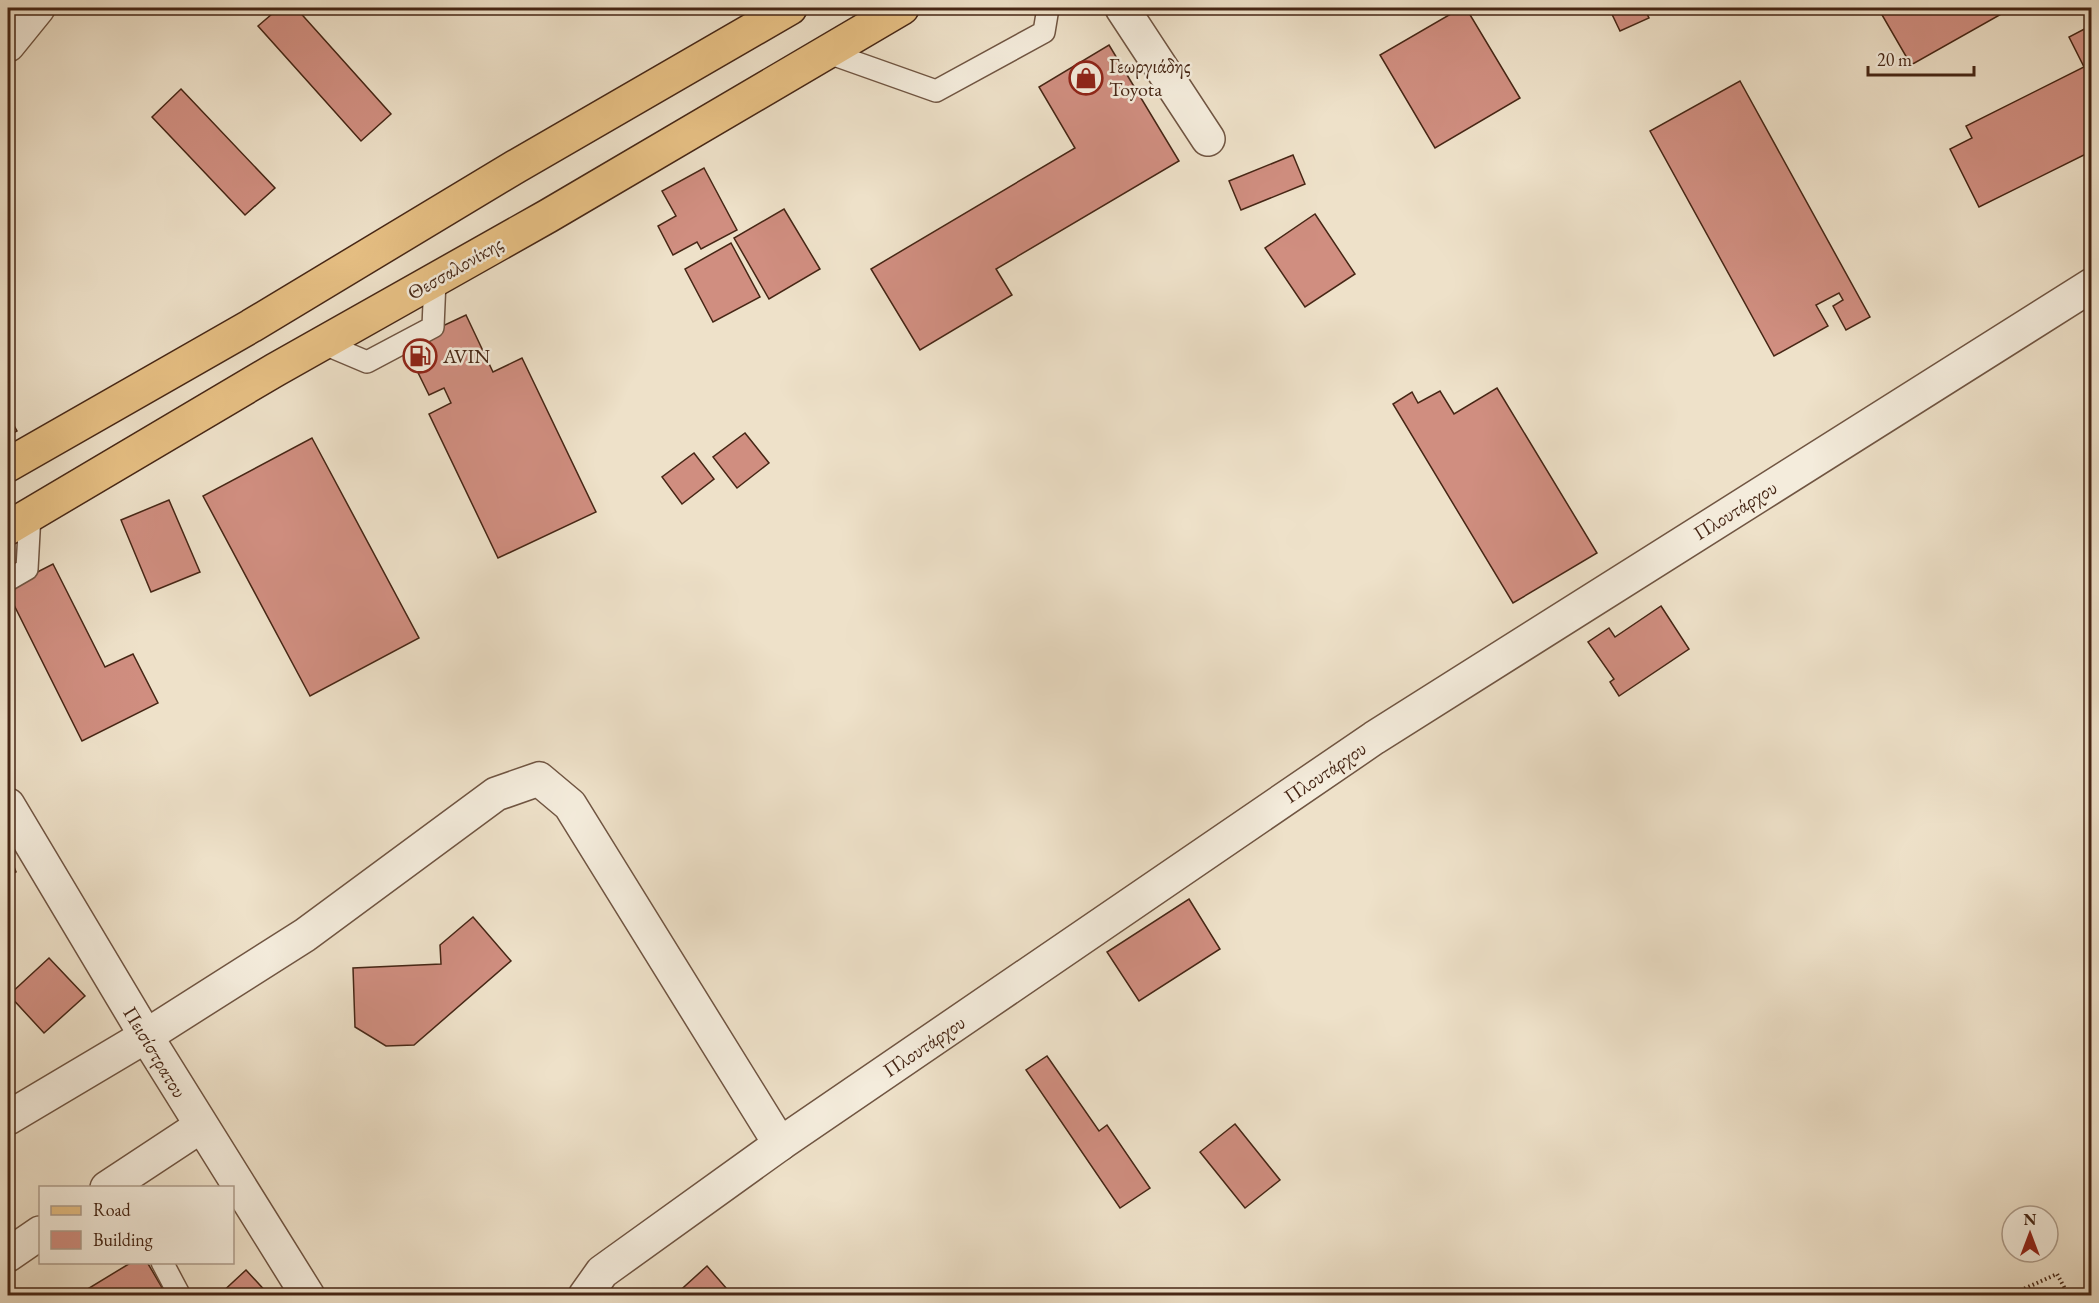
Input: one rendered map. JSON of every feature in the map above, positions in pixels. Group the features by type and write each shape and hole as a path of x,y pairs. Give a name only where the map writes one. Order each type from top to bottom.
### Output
{"main road":[{"path":"8,465 251,326 515,167 790,8"},
{"name":"Θεσσαλονίκης","path":"19,521 275,370 435,280 902,8"},
{"path":"251,326 275,370"}],"street":[{"path":"1122,8 1208,139"},
{"name":"Πλουτάρχου","path":"585,1296 602,1272 780,1144 1374,738 2091,285"},
{"path":"8,1118 146,1036 305,935 496,794 539,779 570,805 780,1144"},
{"name":"Πεισίστρατου","path":"8,806 201,1126 308,1296"},
{"path":"115,1185 201,1126"},
{"path":"8,1255 39,1234"}],"lane":[{"path":"826,52 936,91 1044,32 1048,8"},
{"path":"8,580 27,569 19,521"},
{"path":"163,1264 180,1296"}],"path":[{"path":"2008,1296 2057,1274 2069,1296"}],"building":[{"path":"279,8 296,8 391,114 361,141 258,26"},
{"path":"1461,8 1466,8 1520,98 1435,148 1380,55"},
{"path":"1609,8 1644,8 1649,18 1620,31"},
{"path":"1878,8 2012,8 1911,65"},
{"path":"2092,25 2092,151 1979,207 1950,149 1972,138 1966,126 2084,67 2069,37"},
{"path":"1109,45 1179,161 996,269 1012,295 920,350 871,269 1075,148 1039,87"},
{"path":"1740,81 1870,317 1846,330 1833,306 1843,300 1839,293 1816,305 1828,326 1774,356 1650,131"},
{"path":"181,89 275,188 245,215 152,117"},
{"path":"1293,155 1305,184 1241,210 1229,181"},
{"path":"704,168 737,230 701,249 697,242 673,255 658,226 676,216 662,191"},
{"path":"784,209 820,269 769,299 734,238"},
{"path":"1315,214 1355,274 1305,307 1265,248"},
{"path":"731,243 760,297 713,322 685,269"},
{"path":"466,315 493,372 522,358 596,512 498,558 429,414 451,403 444,388 429,395 404,344"},
{"path":"1497,388 1597,553 1513,603 1393,404 1412,392 1418,403 1440,391 1454,414"},
{"path":"8,415 17,431 8,436"},
{"path":"745,433 769,463 737,488 713,457"},
{"path":"312,438 419,638 310,696 203,496"},
{"path":"694,453 714,479 682,504 662,477"},
{"path":"169,500 200,572 151,592 121,520"},
{"path":"53,564 105,667 133,654 158,703 82,741 8,593 8,587"},
{"path":"1661,606 1689,649 1619,696 1610,682 1614,679 1588,642 1609,628 1615,637"},
{"path":"8,852 16,872 8,876"},
{"path":"1189,899 1220,949 1139,1001 1107,952"},
{"path":"473,917 511,961 414,1045 386,1046 355,1027 353,968 441,964 440,945"},
{"path":"49,958 85,996 44,1033 9,995"},
{"path":"1047,1056 1099,1131 1107,1125 1150,1188 1120,1208 1026,1070"},
{"path":"1235,1124 1280,1180 1245,1208 1200,1152"},
{"path":"129,1264 148,1264 167,1296 76,1296"},
{"path":"707,1266 733,1296 674,1296"},
{"path":"246,1270 270,1296 218,1296"}],"place":[{"name":"Γεωργιάδης Toyota","path":"1086,78"},
{"name":"AVIN","path":"420,356"}]}
